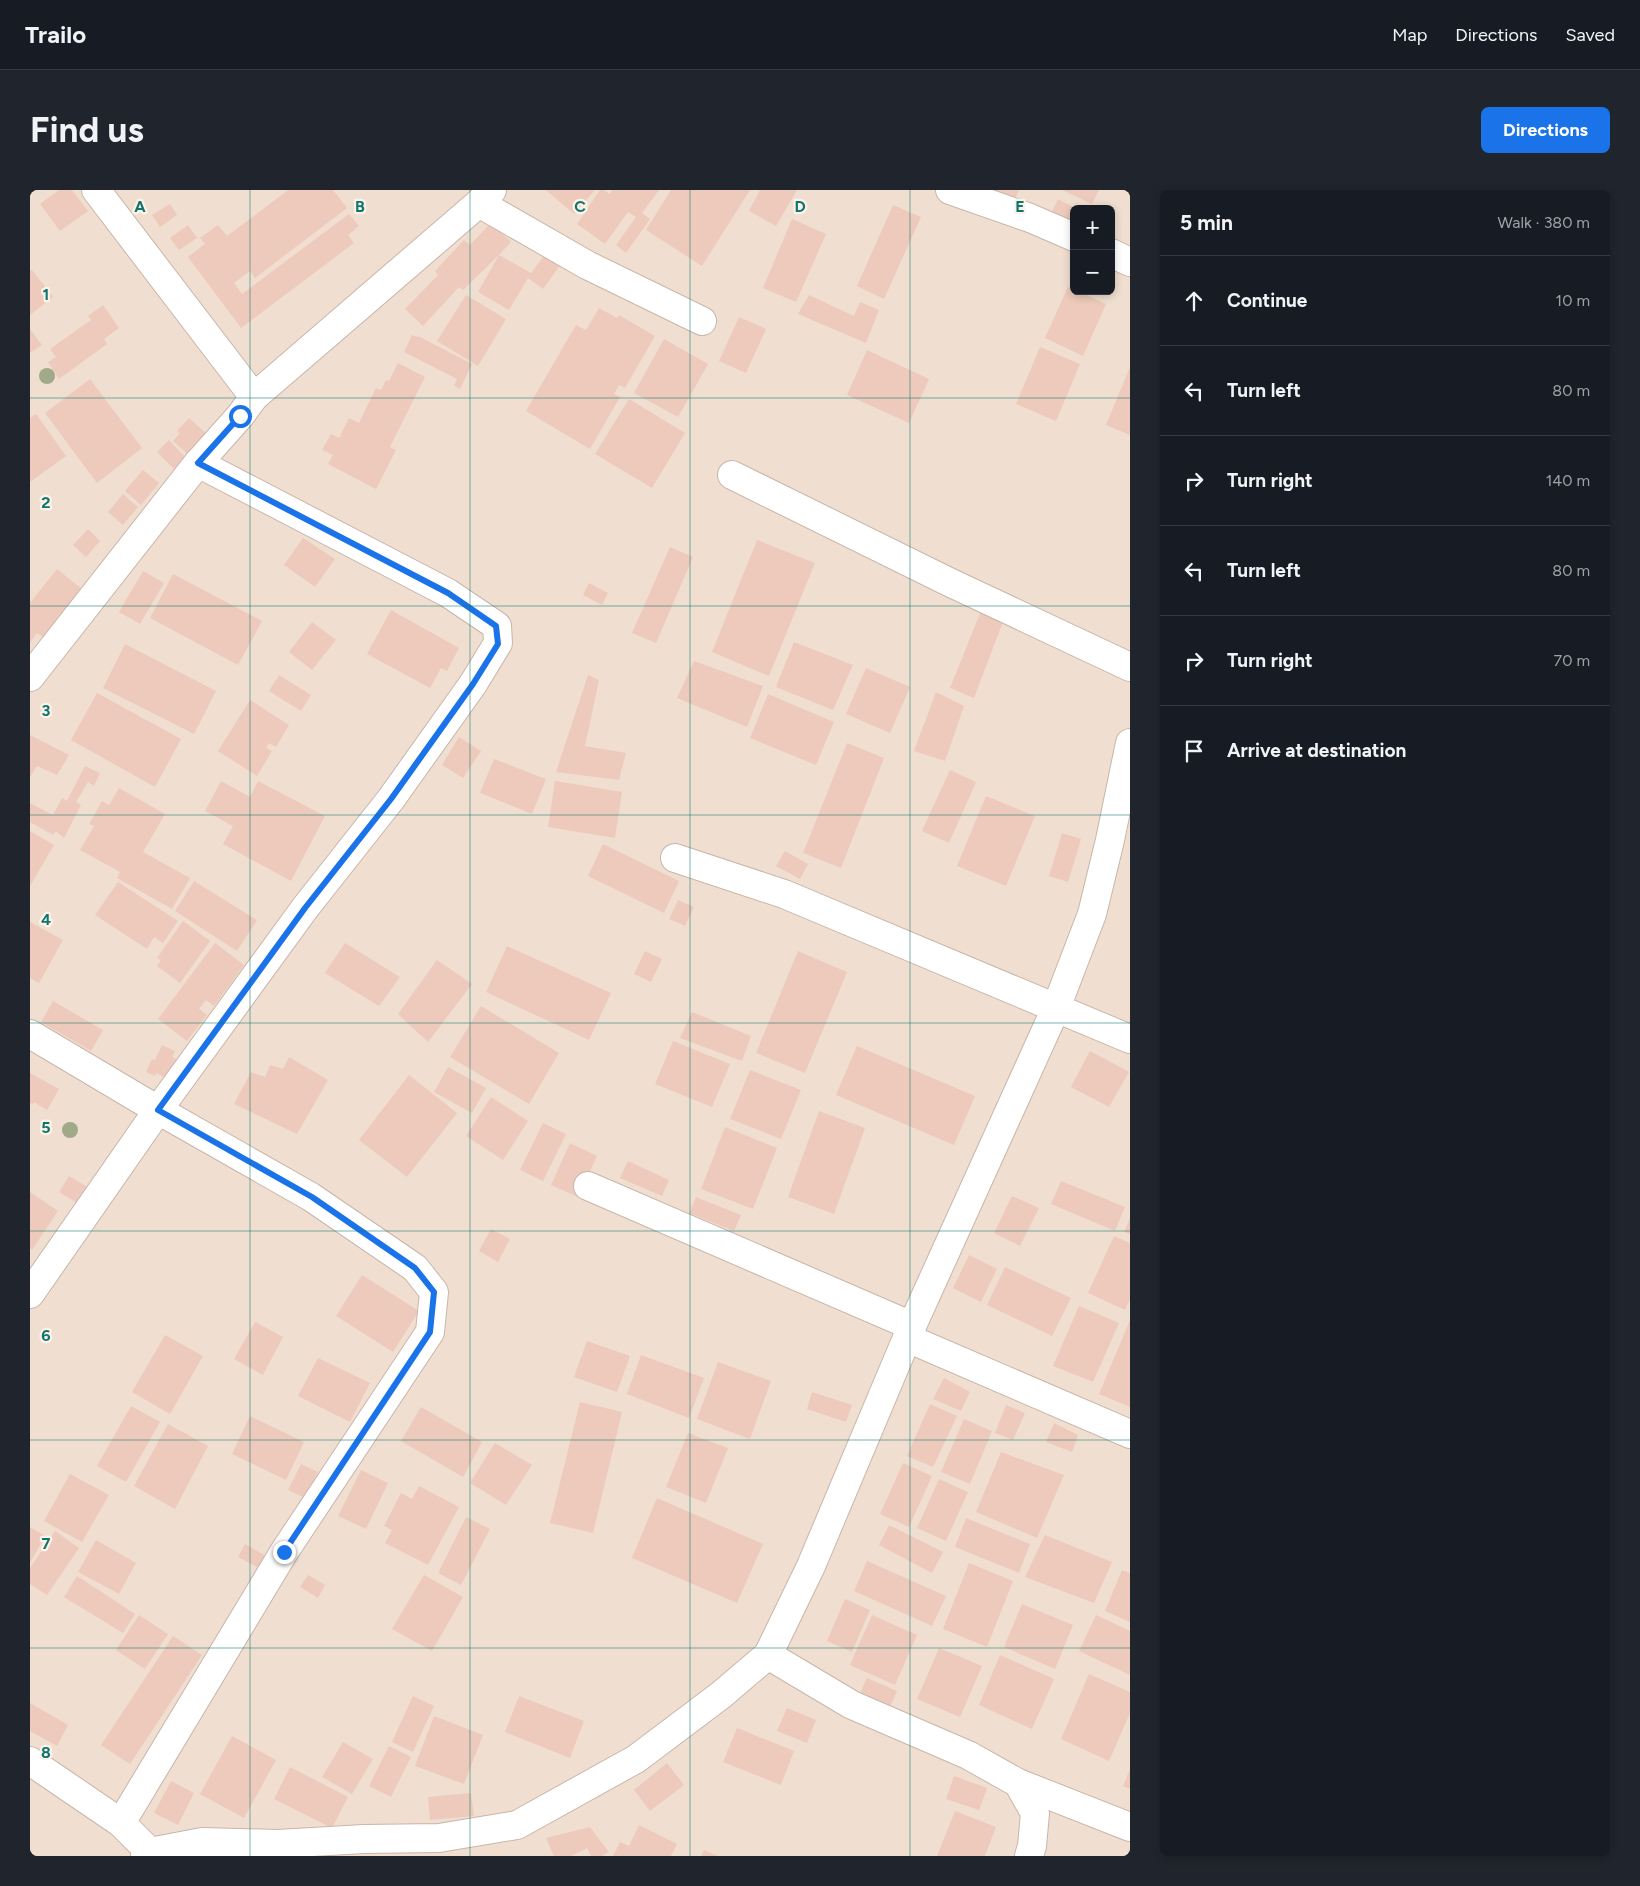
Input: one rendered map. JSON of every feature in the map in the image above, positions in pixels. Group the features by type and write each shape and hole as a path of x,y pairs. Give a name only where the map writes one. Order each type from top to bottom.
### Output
{"street":[{"path":"96,190 254,397"},
{"path":"950,190 1030,218 1070,235"},
{"path":"31,672 198,463 254,397 485,197 587,266 702,321"},
{"path":"1115,255 1130,262"},
{"path":"30,1294 158,1110 305,908 391,799 473,684 498,644 496,626 448,593 198,463"},
{"path":"732,476 1130,668"},
{"path":"30,1761 121,1823 147,1854 202,1842 278,1844 364,1839 439,1838 517,1825 636,1759 721,1695 768,1655 811,1566 910,1332 1056,1008 1092,914 1110,840 1130,743"},
{"path":"675,858 784,894 1130,1040"},
{"path":"30,1034 158,1110 312,1197 415,1268 434,1292 430,1332 284,1552 121,1823"},
{"path":"588,1186 1130,1434"},
{"path":"768,1655 852,1705 968,1755 1018,1783 1130,1827"},
{"path":"1018,1783 1035,1813 1030,1856"}],"shaded area":[{"path":"30,190 1130,190 1130,1856 30,1856"}],"building":[{"path":"59,190 72,190 88,211 60,231 40,204"},
{"path":"288,190 333,190 347,208 255,278 250,271 234,283 242,294 349,214 359,226 348,235 354,243 241,328 188,257 205,244 200,238 218,225 227,236"},
{"path":"546,190 595,190 574,214"},
{"path":"600,190 610,194 612,190 659,190 642,213 650,219 626,253 616,245 636,217 628,212 605,244 577,224"},
{"path":"671,190 750,190 702,266 646,230"},
{"path":"760,190 797,190 776,226 749,211"},
{"path":"994,190 1019,190 1015,199"},
{"path":"1062,190 1099,190 1092,204"},
{"path":"1058,199 1070,205 1069,225 1050,216"},
{"path":"170,204 177,215 160,227 152,215"},
{"path":"893,205 921,217 884,299 857,286"},
{"path":"792,219 826,234 796,302 763,288"},
{"path":"491,223 511,242 463,290 459,287 423,326 405,309 438,275 435,271 464,240 470,245"},
{"path":"188,225 197,238 179,250 170,238"},
{"path":"549,249 564,260 543,289 528,278 509,310 478,292 499,255 531,273"},
{"path":"32,270 53,297 30,315 30,271"},
{"path":"1068,287 1070,288 1070,295 1087,295 1106,304 1083,356 1045,338"},
{"path":"466,295 506,319 478,366 437,341"},
{"path":"809,295 854,316 860,302 879,310 866,343 798,314"},
{"path":"103,305 119,328 104,339 107,344 59,379 48,362 56,357 50,349 91,320 88,316"},
{"path":"599,308 617,318 619,315 655,336 625,388 619,385 614,394 620,397 590,449 526,411 576,325 586,330"},
{"path":"739,317 766,329 746,373 719,361"},
{"path":"30,329 42,345 30,353"},
{"path":"412,335 418,336 472,364 460,389 454,385 457,379 404,352"},
{"path":"664,339 708,364 678,417 634,393"},
{"path":"1040,347 1080,364 1056,421 1016,404"},
{"path":"867,350 929,379 909,423 847,395"},
{"path":"398,363 425,377 390,447 396,450 376,489 328,464 333,455 322,450 331,434 339,438 349,418 359,423 376,388 381,390 386,380 389,381"},
{"path":"1130,367 1130,435 1106,425"},
{"path":"90,379 142,448 97,483 45,413"},
{"path":"629,399 685,433 652,488 595,454"},
{"path":"36,414 66,456 30,482 30,418"},
{"path":"189,418 209,436 190,456 173,441 180,433 177,431"},
{"path":"169,440 186,458 174,469 157,452"},
{"path":"143,470 159,483 141,505 125,491"},
{"path":"123,494 138,507 123,525 108,512"},
{"path":"88,529 100,541 86,557 73,545"},
{"path":"303,538 335,559 315,587 284,565"},
{"path":"757,540 815,563 769,676 712,652"},
{"path":"670,547 693,557 656,643 632,633"},
{"path":"57,569 83,590 44,638 37,633 30,643 30,603"},
{"path":"143,571 164,583 140,624 119,612"},
{"path":"173,574 262,621 238,665 150,618"},
{"path":"589,583 608,593 602,605 583,595"},
{"path":"391,610 459,648 447,671 441,668 430,688 367,654"},
{"path":"981,611 1004,619 974,698 950,688"},
{"path":"312,622 336,640 312,670 289,652"},
{"path":"794,642 853,665 833,710 776,687"},
{"path":"125,644 216,691 194,734 103,688"},
{"path":"694,661 763,686 747,727 677,698"},
{"path":"866,668 910,687 890,733 846,714"},
{"path":"279,675 311,695 301,711 269,691"},
{"path":"588,675 599,680 585,746 626,753 619,780 556,772"},
{"path":"936,692 964,706 945,761 914,751"},
{"path":"97,693 181,739 155,787 71,740"},
{"path":"768,694 834,722 816,765 750,738"},
{"path":"250,700 289,725 276,747 269,743 266,748 272,751 257,776 218,751"},
{"path":"30,735 69,755 57,775 37,766 30,777"},
{"path":"459,737 481,751 463,778 442,765"},
{"path":"847,743 884,758 841,868 803,853"},
{"path":"494,759 546,779 532,814 480,793"},
{"path":"85,766 100,773 94,786 88,782 76,802 81,805 64,838 56,831 53,835 30,822 30,803 53,815 62,798 67,801"},
{"path":"950,770 976,782 949,843 922,831"},
{"path":"221,781 250,797 258,781 325,816 291,881 223,844 233,826 205,811"},
{"path":"555,781 622,792 615,838 548,827"},
{"path":"119,788 165,814 143,852 190,878 172,909 117,878 120,872 80,850 94,826 89,824 102,801 109,805"},
{"path":"986,796 1035,816 1006,886 957,866"},
{"path":"30,831 54,845 30,886"},
{"path":"1062,833 1081,839 1068,882 1049,876"},
{"path":"603,844 679,881 664,913 588,876"},
{"path":"785,851 808,864 800,879 776,866"},
{"path":"194,881 257,920 237,951 175,911"},
{"path":"118,882 178,921 163,943 154,937 147,949 95,915"},
{"path":"678,900 694,907 685,926 669,919"},
{"path":"183,921 210,941 180,983 157,966 161,960 157,958"},
{"path":"30,922 63,940 39,983 30,978"},
{"path":"215,943 244,965 214,1006 206,1000 199,1009 207,1015 187,1041 158,1019"},
{"path":"345,943 400,977 379,1006 325,973"},
{"path":"507,946 611,993 589,1040 486,992"},
{"path":"645,951 662,959 651,982 634,974"},
{"path":"798,951 847,972 805,1073 756,1053"},
{"path":"437,960 472,984 428,1042 398,1014"},
{"path":"53,1001 103,1030 91,1051 41,1022"},
{"path":"481,1006 559,1053 529,1104 450,1057"},
{"path":"692,1012 751,1036 742,1061 680,1038"},
{"path":"673,1041 730,1064 712,1107 655,1084"},
{"path":"162,1045 175,1051 172,1057 178,1060 168,1079 156,1073 155,1076 146,1072 152,1059 155,1060"},
{"path":"857,1046 975,1096 954,1145 836,1095"},
{"path":"1090,1051 1129,1072 1109,1107 1071,1087"},
{"path":"289,1057 328,1080 297,1134 234,1104 251,1072 265,1077 270,1065 283,1069"},
{"path":"448,1067 486,1088 472,1113 434,1092"},
{"path":"750,1070 801,1090 781,1139 730,1119"},
{"path":"30,1073 59,1089 47,1110 34,1102 33,1104 30,1103"},
{"path":"409,1075 457,1113 407,1177 359,1140"},
{"path":"491,1097 528,1121 503,1160 466,1136"},
{"path":"819,1111 865,1128 834,1214 788,1197"},
{"path":"543,1123 566,1134 543,1181 520,1170"},
{"path":"725,1127 777,1148 753,1209 701,1189"},
{"path":"570,1143 597,1156 578,1197 551,1185"},
{"path":"628,1161 669,1180 662,1196 620,1178"},
{"path":"69,1176 89,1188 79,1204 59,1192"},
{"path":"1061,1181 1125,1207 1115,1231 1051,1204"},
{"path":"30,1192 58,1211 32,1250 30,1248"},
{"path":"1012,1196 1039,1208 1020,1246 994,1233"},
{"path":"696,1197 741,1215 734,1231 689,1213"},
{"path":"1130,1218 1130,1234 1124,1232"},
{"path":"491,1229 510,1239 498,1262 479,1251"},
{"path":"1114,1236 1130,1243 1130,1299 1125,1310 1088,1293"},
{"path":"969,1255 997,1269 981,1302 953,1288"},
{"path":"1005,1267 1071,1298 1052,1336 987,1305"},
{"path":"362,1275 419,1311 393,1352 336,1316"},
{"path":"1079,1306 1119,1323 1093,1382 1053,1366"},
{"path":"1130,1320 1130,1407 1099,1394"},
{"path":"255,1322 283,1337 263,1375 234,1359"},
{"path":"165,1335 203,1356 170,1414 132,1392"},
{"path":"587,1341 630,1356 617,1392 574,1377"},
{"path":"641,1355 704,1378 689,1418 627,1394"},
{"path":"318,1358 370,1383 350,1422 298,1396"},
{"path":"718,1362 771,1381 750,1439 697,1419"},
{"path":"944,1378 970,1392 961,1411 933,1399"},
{"path":"812,1392 852,1405 846,1422 807,1409"},
{"path":"580,1402 622,1412 593,1533 550,1523"},
{"path":"930,1404 957,1416 933,1467 907,1456"},
{"path":"1006,1405 1025,1413 1013,1440 995,1433"},
{"path":"131,1406 160,1422 126,1482 97,1466"},
{"path":"421,1407 482,1442 463,1477 401,1441"},
{"path":"250,1416 304,1442 286,1480 232,1454"},
{"path":"964,1419 992,1431 970,1484 941,1472"},
{"path":"1054,1423 1078,1435 1072,1452 1046,1442"},
{"path":"168,1424 208,1446 175,1509 134,1486"},
{"path":"688,1433 728,1448 706,1503 666,1487"},
{"path":"495,1443 532,1465 506,1505 470,1483"},
{"path":"1001,1452 1064,1475 1037,1538 976,1512"},
{"path":"903,1463 932,1476 909,1527 880,1514"},
{"path":"301,1464 318,1472 305,1498 288,1490"},
{"path":"361,1470 388,1483 366,1529 338,1516"},
{"path":"70,1474 109,1495 82,1542 44,1521"},
{"path":"939,1479 968,1492 946,1541 917,1528"},
{"path":"419,1486 459,1507 428,1565 385,1543 392,1530 384,1526 401,1493 412,1499"},
{"path":"657,1498 763,1544 737,1603 632,1558"},
{"path":"466,1517 490,1529 461,1585 438,1573"},
{"path":"966,1518 1030,1544 1019,1573 955,1547"},
{"path":"889,1525 943,1552 932,1573 879,1545"},
{"path":"30,1527 45,1536 30,1563"},
{"path":"55,1531 79,1548 47,1595 30,1584 30,1568"},
{"path":"1045,1535 1112,1562 1094,1603 1025,1577"},
{"path":"96,1540 136,1563 119,1594 78,1572"},
{"path":"245,1544 266,1556 259,1568 238,1557"},
{"path":"867,1561 946,1596 932,1626 854,1591"},
{"path":"969,1563 1013,1581 987,1647 943,1629"},
{"path":"1122,1570 1130,1573 1130,1622 1105,1611"},
{"path":"308,1575 325,1585 318,1598 300,1587"},
{"path":"424,1575 463,1597 432,1651 392,1629"},
{"path":"77,1576 135,1614 123,1633 64,1597"},
{"path":"845,1599 870,1610 852,1652 827,1641"},
{"path":"1022,1604 1073,1625 1055,1669 1004,1647"},
{"path":"139,1615 168,1634 145,1669 116,1650"},
{"path":"872,1615 917,1635 895,1685 850,1665"},
{"path":"1096,1615 1130,1631 1130,1675 1079,1651"},
{"path":"173,1636 202,1655 130,1764 101,1745"},
{"path":"939,1648 982,1666 960,1717 917,1699"},
{"path":"1000,1655 1054,1679 1032,1729 979,1705"},
{"path":"1089,1674 1130,1692 1130,1713 1109,1761 1061,1739"},
{"path":"867,1678 897,1691 888,1711 858,1698"},
{"path":"413,1696 434,1706 413,1752 392,1742"},
{"path":"519,1696 584,1721 570,1758 505,1732"},
{"path":"30,1703 68,1725 57,1746 30,1731"},
{"path":"787,1708 816,1720 807,1743 777,1731"},
{"path":"434,1716 483,1735 464,1784 415,1766"},
{"path":"737,1728 794,1751 781,1785 723,1762"},
{"path":"232,1736 276,1760 244,1818 200,1794"},
{"path":"343,1742 373,1759 352,1794 322,1777"},
{"path":"389,1746 411,1757 391,1797 369,1786"},
{"path":"667,1763 684,1785 650,1811 634,1790"},
{"path":"290,1767 348,1797 332,1828 274,1799"},
{"path":"1130,1769 1130,1789 1123,1786"},
{"path":"954,1776 987,1788 979,1810 946,1799"},
{"path":"171,1781 194,1793 178,1825 154,1813"},
{"path":"471,1793 474,1816 430,1820 428,1797"},
{"path":"955,1811 996,1827 985,1856 937,1856"},
{"path":"639,1825 677,1844 671,1856 613,1856 620,1842 629,1846"},
{"path":"590,1827 609,1852 602,1856 591,1856 587,1848 571,1856 554,1856 546,1838"},
{"path":"704,1850 718,1856 701,1856"}],"route":[{"path":"240,416 198,463 448,593 496,626 498,644 473,684 391,799 305,908 158,1110 312,1197 415,1268 434,1292 430,1332 284,1552"}]}
